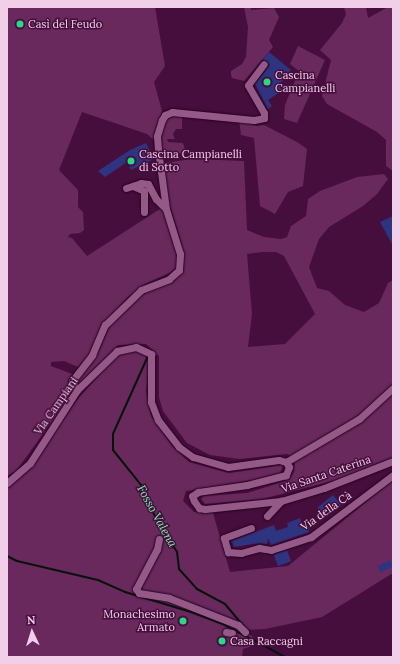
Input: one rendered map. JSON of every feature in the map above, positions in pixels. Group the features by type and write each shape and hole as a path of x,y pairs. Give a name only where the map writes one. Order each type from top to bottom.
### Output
{"street":[{"path":"78,390 72,381 92,355 105,325 141,290 169,279 179,270 180,254 166,209 157,136 165,115 172,112 254,120 264,118 264,113 248,85 264,64"},
{"path":"126,188 141,183 148,184 156,199 166,209"},
{"path":"134,186 144,191 144,212"},
{"name":"Via Campiani","path":"7,483 33,460 78,390 117,351 136,347 153,353 151,402 158,420 179,447 193,457 228,467 279,460 286,462"},
{"path":"286,462 359,419 393,388"},
{"name":"Via Santa Caterina","path":"286,462 289,467 286,474 247,485 202,491 192,496 199,508 206,509 281,501 324,488 393,461"},
{"name":"Via della Cà","path":"252,528 224,538 228,552 241,553 259,548 272,550 311,537 393,475"},
{"path":"267,516 281,501"},
{"path":"159,539 157,549 136,589 139,593 169,598 238,625 245,632"}],"shaded area":[{"path":"7,7 155,7 165,66 154,82 162,111 155,141 147,134 82,112 59,170 78,190 78,207 83,212 84,230 80,233 70,234 68,237 72,238 87,256 163,207 179,255 178,266 171,272 145,284 128,297 103,323 90,354 78,367 64,361 51,362 51,366 72,374 68,380 72,394 16,471 7,476"},
{"path":"244,7 251,7 251,10 274,8 279,17 269,40 273,47 244,81 232,78 231,71 242,64 246,57 248,27"},
{"path":"344,7 366,7 368,18 388,7 393,7 393,171 386,166 386,140 377,132 327,104 322,96 331,60 320,50 342,23 346,14"},
{"path":"298,46 325,60 297,123 284,119 285,105 299,71 290,64"},
{"path":"173,114 240,120 256,126 264,125 297,142 307,149 303,186 288,192 275,214 260,206 254,138 241,135 239,120 182,116 182,129 176,129 173,134 175,139 167,139 168,142 183,143 186,153 162,155 161,127 165,117"},
{"path":"194,159 244,161 247,230 264,237 281,239 287,237 291,226 306,216 308,199 320,191 357,177 384,174 388,179 377,194 363,206 329,227 319,239 309,267 317,288 329,291 345,305 364,312 379,303 388,283 393,280 393,457 340,479 262,499 205,504 201,499 204,496 247,493 289,480 294,472 295,458 287,454 240,459 210,455 187,443 163,411 159,397 159,356 146,344 118,345 80,384 76,379 99,351 110,325 138,297 153,288 173,282 184,269 182,245 169,202 162,163","holes":["276,252 284,256 315,314 285,344 248,347 252,314 247,254"]},
{"path":"128,350 143,352 149,361 146,392 151,416 172,446 189,462 229,473 283,465 280,473 257,479 186,491 183,501 194,512 213,513 230,572 288,566 393,480 393,573 322,617 265,629 242,630 252,636 255,645 243,649 242,657 7,657 7,486 26,473 77,400 116,356"}],"building":[{"name":"Cascina Campianelli","path":"269,52 291,70 279,85 283,90 268,100 272,106 268,109 255,84 270,65 263,59"},
{"name":"Cascina Campianelli di Sotto","path":"146,143 154,159 131,170 127,162 105,177 98,171 130,150"},
{"path":"393,216 393,246 380,222"},
{"path":"333,495 341,505 326,518 317,508"},
{"path":"300,518 303,527 309,526 309,532 271,545 268,538 267,544 260,543 234,547 232,541 274,525 276,531 288,527 287,523"},
{"path":"287,550 291,561 278,566 274,555"},
{"path":"390,560 393,566 381,573 378,566"},
{"name":"Casa Raccagni","path":"220,636 224,636 226,637 226,645 220,646 217,643 217,639"}],"waterway":[{"name":"Fosso Valena","path":"148,356 113,434 113,450 141,485 157,521 177,552 179,569 197,589 225,604 245,628"},
{"name":"Fosso Valena","path":"7,556 17,561 98,580 125,592 191,612 223,624 285,657"}],"place":[{"name":"Casì del Feudo","path":"20,24"},
{"name":"Cascina Campianelli","path":"267,82"},
{"name":"Cascina Campianelli di Sotto","path":"131,161"},
{"name":"Monachesimo Armato","path":"183,621"},
{"name":"Casa Raccagni","path":"222,641"}]}
